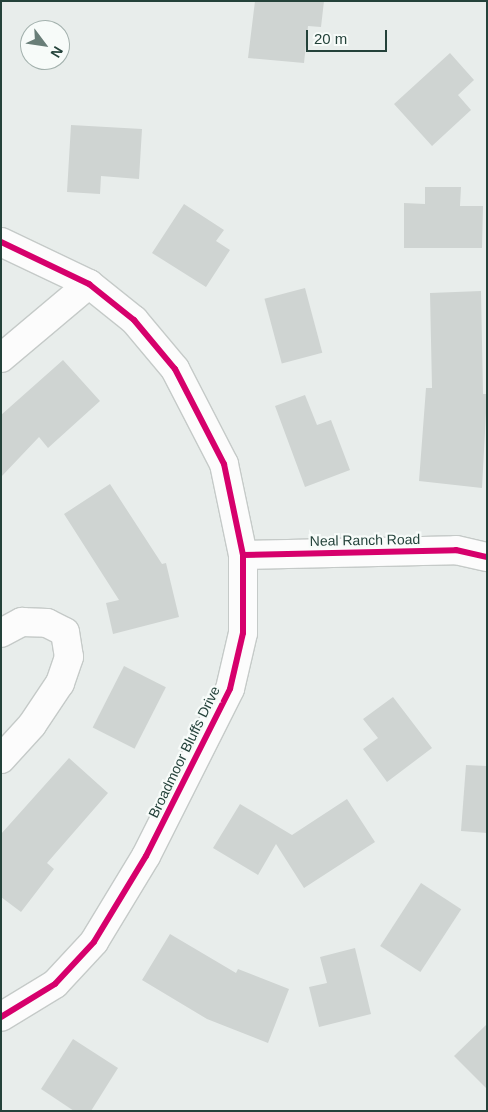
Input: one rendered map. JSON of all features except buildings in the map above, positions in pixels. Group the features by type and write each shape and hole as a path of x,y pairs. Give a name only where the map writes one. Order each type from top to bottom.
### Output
{"street":[{"name":"Broadmoor Bluffs Drive","path":"1,242 89,284 134,320 175,369 199,409 224,464 243,555 243,633 230,689 160,830 94,942 55,984 1,1017"},
{"path":"1,358 89,284"},
{"name":"Neal Ranch Road","path":"243,555 456,550 487,557"},
{"path":"1,633 22,622 47,623 65,632 69,656 60,683 32,725 1,759"}],"cycle path":[{"path":"1,242 89,284 134,320 175,369 224,464 243,555 243,633 230,689 146,856 94,942 55,984 1,1017"},
{"path":"243,555 456,550 487,557"}]}
